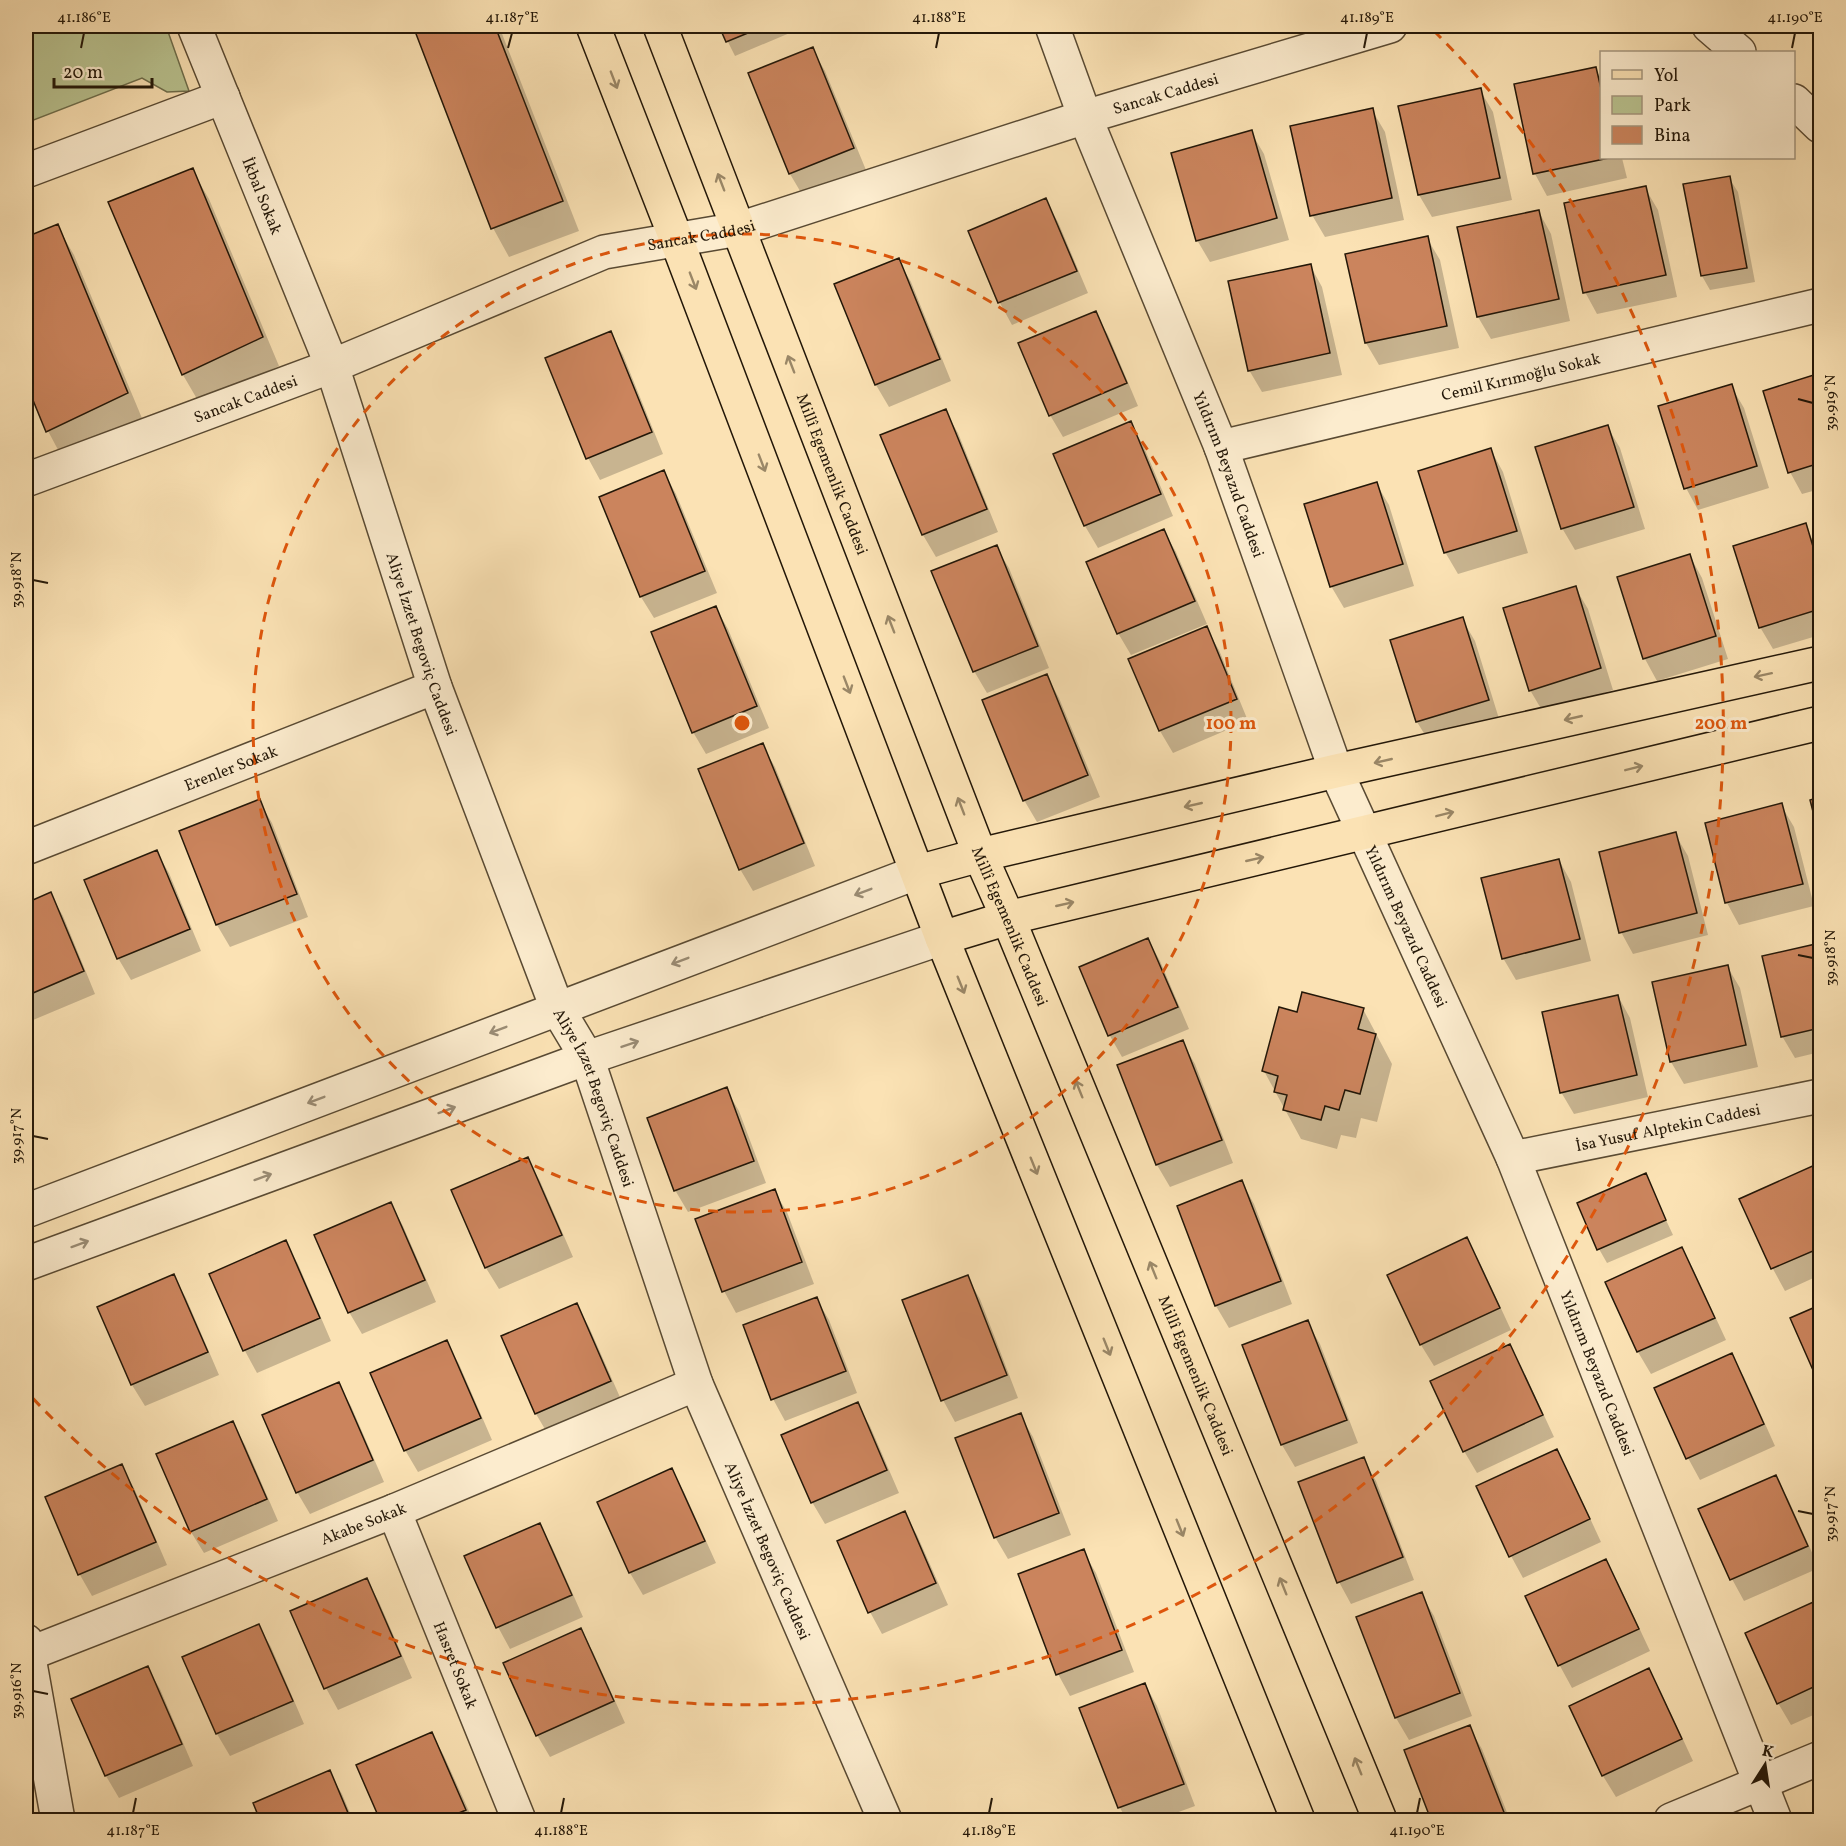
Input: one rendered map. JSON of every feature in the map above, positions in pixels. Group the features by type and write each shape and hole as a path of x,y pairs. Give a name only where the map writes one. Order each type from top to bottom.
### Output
{"main road":[{"path":"593,26 942,938 1298,1821"},
{"name":"Millî Egemenlik Caddesi","path":"660,26 980,855 1380,1821"},
{"path":"918,872 980,855 1336,771 1821,663"},
{"path":"942,938 1008,918 1821,723"}],"street":[{"name":"İkbal Sokak","path":"194,26 332,366"},
{"name":"Yıldırım Beyazıd Caddesi","path":"1052,26 1085,117 1221,447 1336,771 1514,1158 1775,1821"},
{"name":"Sancak Caddesi","path":"26,480 332,366 604,252 739,229 1085,117 1390,26"},
{"path":"1709,26 1738,51"},
{"path":"26,171 223,97"},
{"path":"1795,102 1821,126"},
{"name":"Cemil Kırımoğlu Sokak","path":"1221,447 1821,305"},
{"name":"Aliye İzzet Begoviç Caddesi","path":"332,366 435,687 557,1008 587,1058 696,1384 885,1821"},
{"name":"Erenler Sokak","path":"26,848 435,687"},
{"path":"26,1210 918,872"},
{"path":"26,1264 587,1058 942,938"},
{"name":"İsa Yusuf Alptekin Caddesi","path":"1514,1158 1821,1096"},
{"name":"Akabe Sokak","path":"26,1650 394,1511 696,1384"},
{"name":"Hasret Sokak","path":"394,1511 519,1821"},
{"path":"26,1650 57,1821"},
{"path":"1671,1821 1821,1758"}],"green space":[{"path":"26,26 166,26 189,91 167,92 142,78 26,123"}],"building":[{"path":"413,26 495,26 563,201 491,229"},
{"path":"719,26 765,26 726,42"},
{"path":"813,47 854,148 789,174 748,73"},
{"path":"1596,67 1600,84 1600,159 1604,159 1533,174 1514,84"},
{"path":"1481,88 1500,178 1418,195 1398,106"},
{"path":"1373,108 1392,198 1310,216 1290,126"},
{"path":"1252,130 1277,218 1196,241 1171,153"},
{"path":"193,168 263,337 182,375 108,202"},
{"path":"1730,176 1747,268 1701,276 1683,184"},
{"path":"1646,186 1666,275 1583,293 1564,203"},
{"path":"1046,198 1077,271 998,303 968,231"},
{"path":"1539,210 1559,299 1477,317 1457,227"},
{"path":"58,224 128,393 46,432 26,383 26,237"},
{"path":"1428,236 1447,326 1365,343 1345,254"},
{"path":"899,258 940,359 875,385 834,284"},
{"path":"1311,264 1330,353 1248,371 1228,281"},
{"path":"1096,311 1127,383 1049,416 1018,343"},
{"path":"611,331 652,432 586,459 545,358"},
{"path":"1820,373 1820,463 1788,473 1763,391"},
{"path":"1732,384 1757,466 1684,489 1658,406"},
{"path":"946,409 987,509 922,535 880,435"},
{"path":"1131,421 1161,494 1084,526 1053,454"},
{"path":"1608,425 1634,507 1561,529 1535,447"},
{"path":"1491,448 1517,531 1444,553 1418,471"},
{"path":"664,470 705,571 640,597 599,497"},
{"path":"1377,482 1403,564 1330,587 1304,504"},
{"path":"1806,523 1820,570 1820,609 1759,628 1733,546"},
{"path":"1164,529 1195,601 1117,634 1086,562"},
{"path":"997,545 1038,646 973,672 931,571"},
{"path":"1690,554 1716,636 1643,659 1617,577"},
{"path":"1576,586 1601,668 1529,691 1503,608"},
{"path":"716,606 757,706 692,733 651,632"},
{"path":"1463,617 1489,700 1416,722 1390,640"},
{"path":"1207,626 1237,699 1159,731 1128,659"},
{"path":"1047,674 1088,775 1023,801 982,700"},
{"path":"763,743 804,843 739,870 698,769"},
{"path":"1820,797 1820,839 1810,800"},
{"path":"260,799 297,894 216,925 179,831"},
{"path":"1782,803 1803,884 1725,903 1705,823"},
{"path":"1676,832 1697,913 1619,933 1599,852"},
{"path":"157,850 190,929 117,959 84,880"},
{"path":"1559,859 1580,939 1502,959 1481,878"},
{"path":"51,892 84,971 26,996 26,903"},
{"path":"1148,938 1178,1007 1108,1036 1079,967"},
{"path":"1820,943 1820,1028 1781,1037 1762,956"},
{"path":"1728,965 1746,1045 1670,1062 1652,982"},
{"path":"1302,992 1364,1008 1358,1029 1376,1034 1360,1094 1345,1090 1339,1110 1325,1106 1321,1120 1283,1110 1287,1095 1274,1092 1278,1076 1262,1071 1279,1007 1297,1012"},
{"path":"1618,995 1637,1075 1560,1093 1542,1012"},
{"path":"1183,1040 1222,1140 1156,1165 1117,1065"},
{"path":"727,1087 754,1161 674,1191 647,1118"},
{"path":"528,1157 562,1235 485,1268 451,1190"},
{"path":"1817,1164 1820,1172 1820,1248 1771,1269 1739,1199"},
{"path":"1646,1173 1666,1220 1597,1250 1577,1203"},
{"path":"1242,1180 1281,1281 1215,1306 1177,1206"},
{"path":"775,1189 802,1262 722,1292 695,1219"},
{"path":"391,1202 425,1280 348,1313 314,1235"},
{"path":"1467,1237 1500,1308 1420,1345 1387,1275"},
{"path":"286,1240 320,1318 243,1351 209,1274"},
{"path":"1682,1247 1715,1318 1637,1352 1605,1282"},
{"path":"174,1274 208,1352 131,1385 97,1307"},
{"path":"968,1275 1007,1375 941,1401 902,1300"},
{"path":"817,1297 846,1371 771,1400 743,1325"},
{"path":"577,1303 611,1381 535,1414 501,1336"},
{"path":"1820,1305 1820,1386 1790,1318"},
{"path":"1308,1320 1347,1420 1281,1445 1242,1345"},
{"path":"447,1340 481,1418 404,1451 370,1373"},
{"path":"1510,1344 1543,1415 1463,1452 1430,1381"},
{"path":"1732,1353 1764,1424 1686,1459 1654,1388"},
{"path":"339,1382 373,1460 296,1493 262,1415"},
{"path":"858,1402 887,1470 811,1503 781,1435"},
{"path":"1021,1413 1059,1513 994,1538 955,1438"},
{"path":"233,1421 267,1499 190,1532 156,1454"},
{"path":"1557,1449 1590,1519 1509,1557 1476,1486"},
{"path":"1364,1457 1403,1557 1337,1583 1298,1482"},
{"path":"122,1464 156,1542 78,1575 45,1497"},
{"path":"672,1468 705,1541 629,1573 597,1502"},
{"path":"1776,1475 1808,1546 1730,1580 1698,1509"},
{"path":"905,1511 936,1583 868,1613 837,1541"},
{"path":"540,1523 572,1595 496,1628 464,1556"},
{"path":"1084,1549 1122,1650 1056,1675 1018,1574"},
{"path":"1606,1559 1639,1629 1558,1666 1525,1596"},
{"path":"367,1578 401,1656 324,1689 290,1611"},
{"path":"1422,1592 1460,1693 1395,1718 1356,1617"},
{"path":"1820,1599 1820,1684 1777,1704 1745,1633"},
{"path":"259,1624 293,1701 216,1734 182,1657"},
{"path":"581,1628 614,1701 536,1736 503,1663"},
{"path":"148,1666 182,1744 105,1776 71,1699"},
{"path":"1649,1668 1682,1739 1602,1776 1569,1706"},
{"path":"1145,1683 1184,1784 1118,1808 1079,1708"},
{"path":"1470,1725 1507,1820 1431,1820 1404,1750"},
{"path":"432,1732 466,1810 442,1820 380,1820 356,1765"},
{"path":"330,1770 351,1820 260,1820 253,1803"}]}
